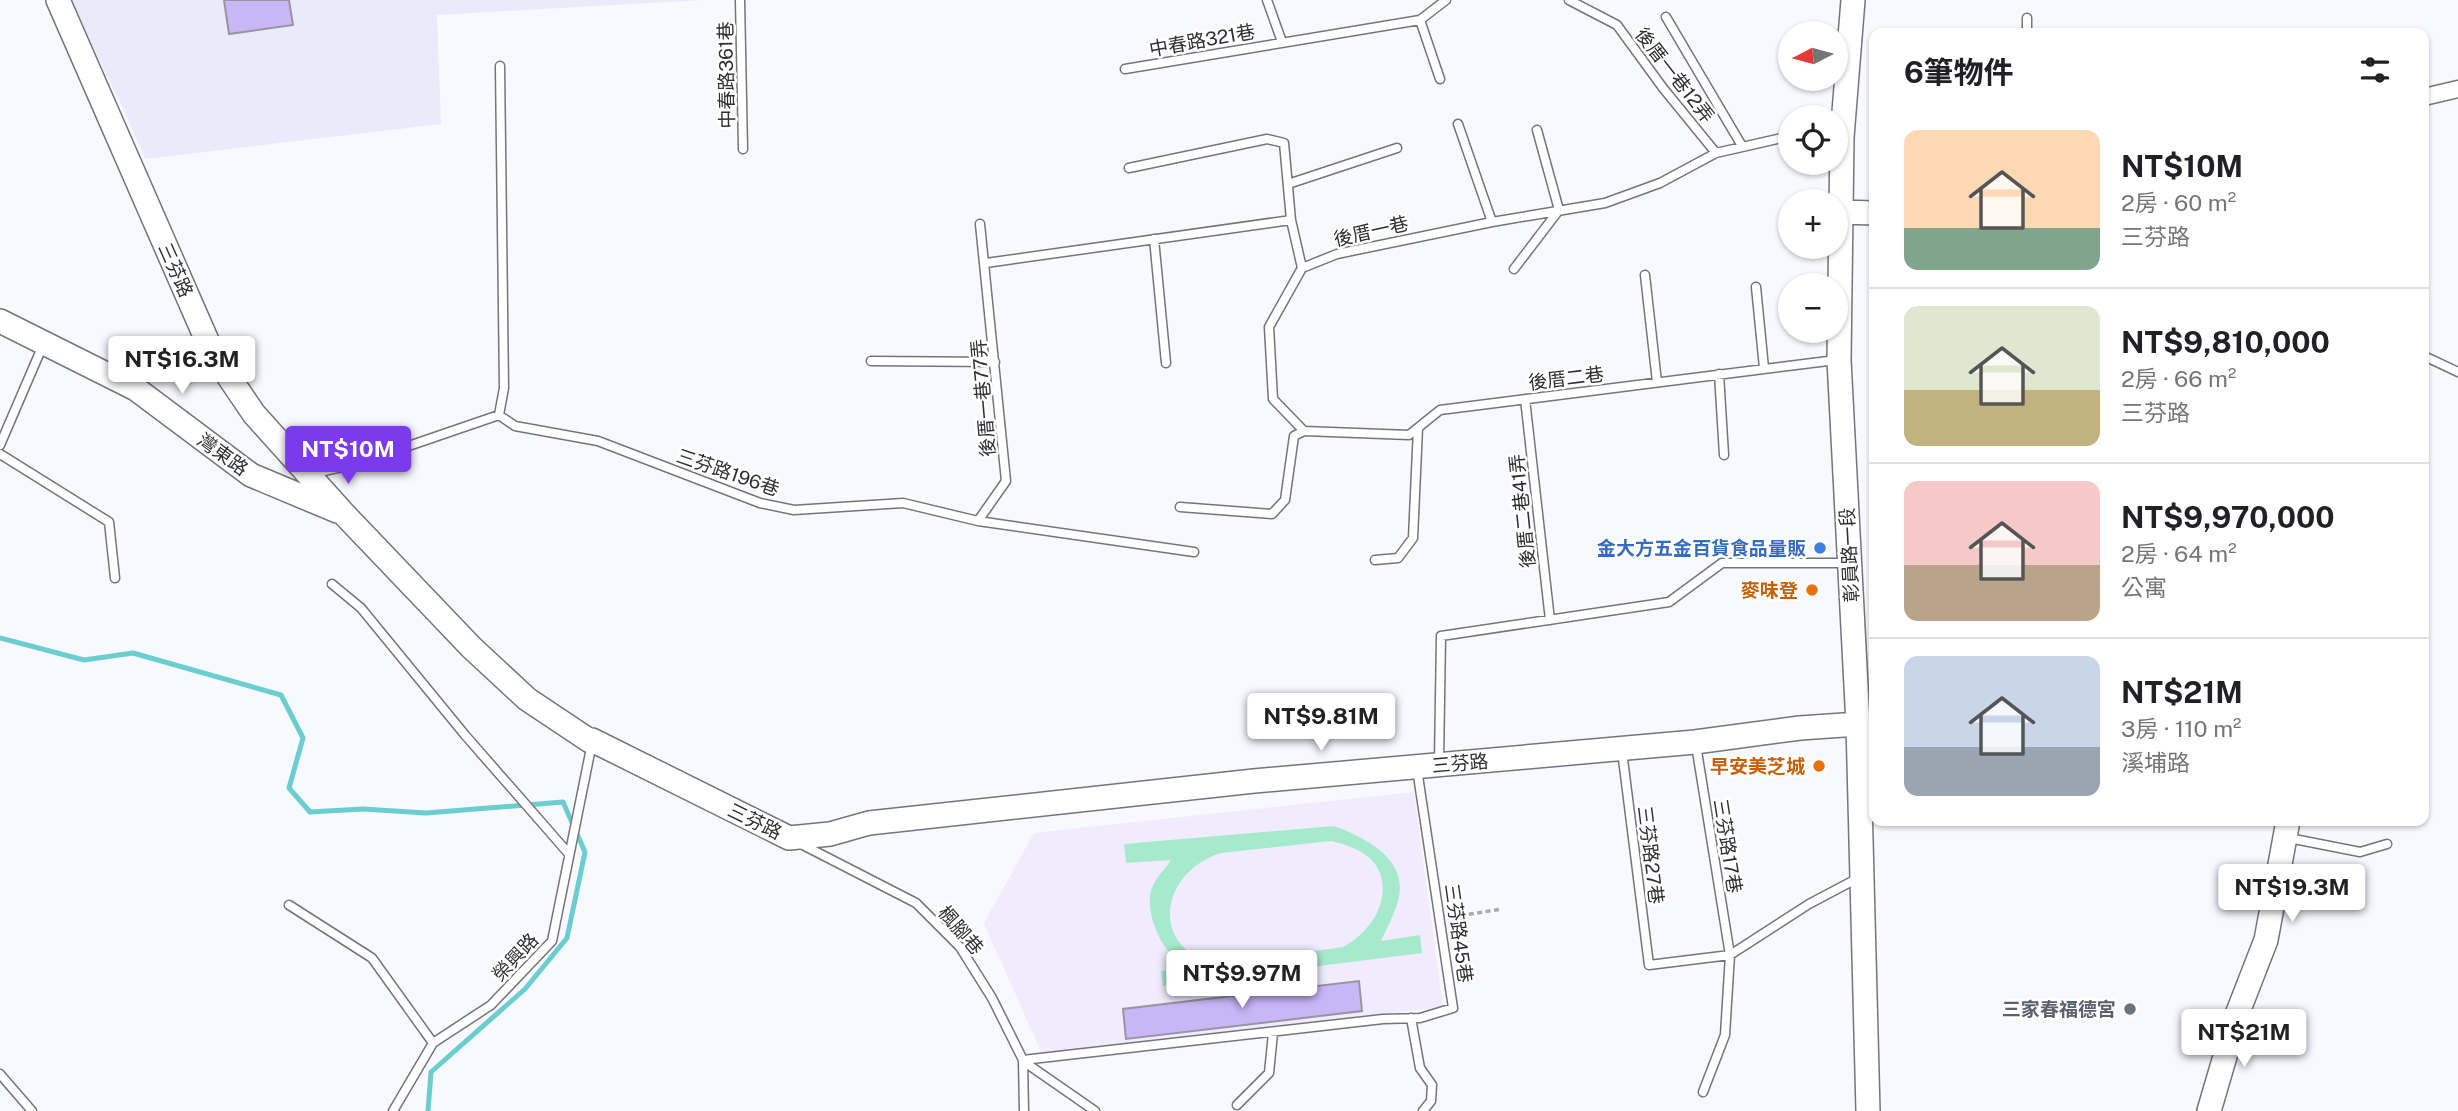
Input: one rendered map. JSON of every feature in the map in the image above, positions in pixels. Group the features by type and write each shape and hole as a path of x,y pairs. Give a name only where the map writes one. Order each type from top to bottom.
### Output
{"street":[{"name":"三芬路","path":"58,0 212,352 254,414 343,513 471,647 527,699 590,741 789,838 830,834 869,824 1254,781 1695,742 1800,728 1862,727"},
{"name":"彰員路一段","path":"1842,105 1853,0"},
{"path":"2429,96 2458,89"},
{"path":"1848,212 1869,213"},
{"name":"彰員路一段","path":"1840,259 1839,360 1862,727 1861,876 1868,1111"},
{"name":"灣東路","path":"0,321 136,389 251,474 343,513"},
{"path":"2209,1111 2238,1012 2266,940 2287,829"}],"lane":[{"name":"中春路361巷","path":"740,0 743,149"},
{"name":"中春路321巷","path":"1125,69 1282,42 1267,0"},
{"path":"1282,42 1420,20 1446,0"},
{"name":"後厝一巷12弄","path":"1569,0 1618,25 1663,88 1716,153"},
{"path":"1666,17 1742,146"},
{"path":"2026,18 2027,28"},
{"path":"1420,20 1440,79"},
{"path":"309,475 356,464 499,415 504,388 500,66"},
{"path":"1458,124 1492,222"},
{"path":"1514,270 1559,210 1537,130"},
{"name":"後厝一巷","path":"1303,268 1336,254 1492,222 1605,203 1660,183 1716,153 1778,138"},
{"path":"1129,168 1267,139 1284,143 1291,220 1303,268 1269,327 1273,399 1304,431 1294,436 1285,500 1272,514 1180,507"},
{"path":"1288,184 1397,148"},
{"path":"986,263 1291,220"},
{"name":"後厝一巷77弄","path":"978,521 1006,481 980,224"},
{"path":"1154,239 1166,363"},
{"path":"1645,275 1657,382"},
{"path":"1756,287 1764,368"},
{"path":"0,445 44,342"},
{"path":"2429,358 2458,372"},
{"name":"後厝二巷","path":"1304,431 1409,435 1440,410 1839,360"},
{"path":"871,361 995,362"},
{"path":"1719,374 1724,454"},
{"name":"後厝二巷41弄","path":"1525,399 1550,620"},
{"name":"三芬路196巷","path":"499,415 515,426 598,441 760,503 794,510 903,503 978,521 1194,552"},
{"path":"1375,560 1398,558 1413,538 1418,428"},
{"path":"0,454 108,522 115,578"},
{"path":"1550,620 1669,602 1723,563 1850,563"},
{"path":"332,584 361,608 465,735 569,854"},
{"name":"三芬路45巷","path":"1023,1060 1420,1018 1453,1008 1441,919 1428,766 1441,636 1550,620"},
{"name":"榮興路","path":"393,1111 433,1043 491,1005 552,941 592,740"},
{"name":"三芬路17巷","path":"1695,742 1730,956 1725,1035 1703,1092"},
{"name":"三芬路27巷","path":"1622,748 1649,965 1730,956"},
{"path":"2287,829 2360,852 2386,844"},
{"name":"楓腳巷","path":"789,838 916,903 960,947 992,998 1023,1060 1024,1111"},
{"path":"1730,956 1809,904 1861,876"},
{"path":"289,905 372,958 433,1043"},
{"path":"1411,1018 1420,1068 1433,1085 1431,1101 1423,1111"},
{"path":"1237,1105 1269,1073 1273,1033"},
{"path":"1023,1060 1095,1111"},
{"path":"1,1078 32,1111"}],"path":[{"path":"1441,919 1502,909"}],"shaded area":[{"path":"70,0 702,0 437,15 441,124 145,159"},
{"path":"1414,792 1443,1007 1042,1054 984,923 1034,833"}],"green space":[{"path":"1334,826 1371,843 1391,862 1397,873 1400,886 1398,901 1381,941 1420,935 1422,953 1163,986 1161,971 1191,967 1176,959 1164,945 1150,906 1152,888 1171,860 1126,863 1124,844","holes":["1331,841 1366,855 1375,864 1383,888 1377,912 1371,923 1343,947 1221,964 1198,957 1182,945 1172,930 1170,912 1174,894 1184,877 1200,863 1221,853"]}],"building":[{"path":"224,0 289,0 293,25 229,34"},
{"path":"1359,981 1362,1011 1126,1039 1123,1009"}],"waterway":[{"path":"0,638 84,660 133,653 281,695 303,738 289,788 310,812 363,809 426,813 563,802 585,852 567,938 525,989 431,1072 428,1111"}],"place":[{"name":"金大方五金百貨食品量販","path":"1820,548"},
{"name":"麥味登","path":"1812,590"},
{"name":"早安美芝城","path":"1819,766"},
{"name":"三家春福德宮","path":"2130,1009"}]}
